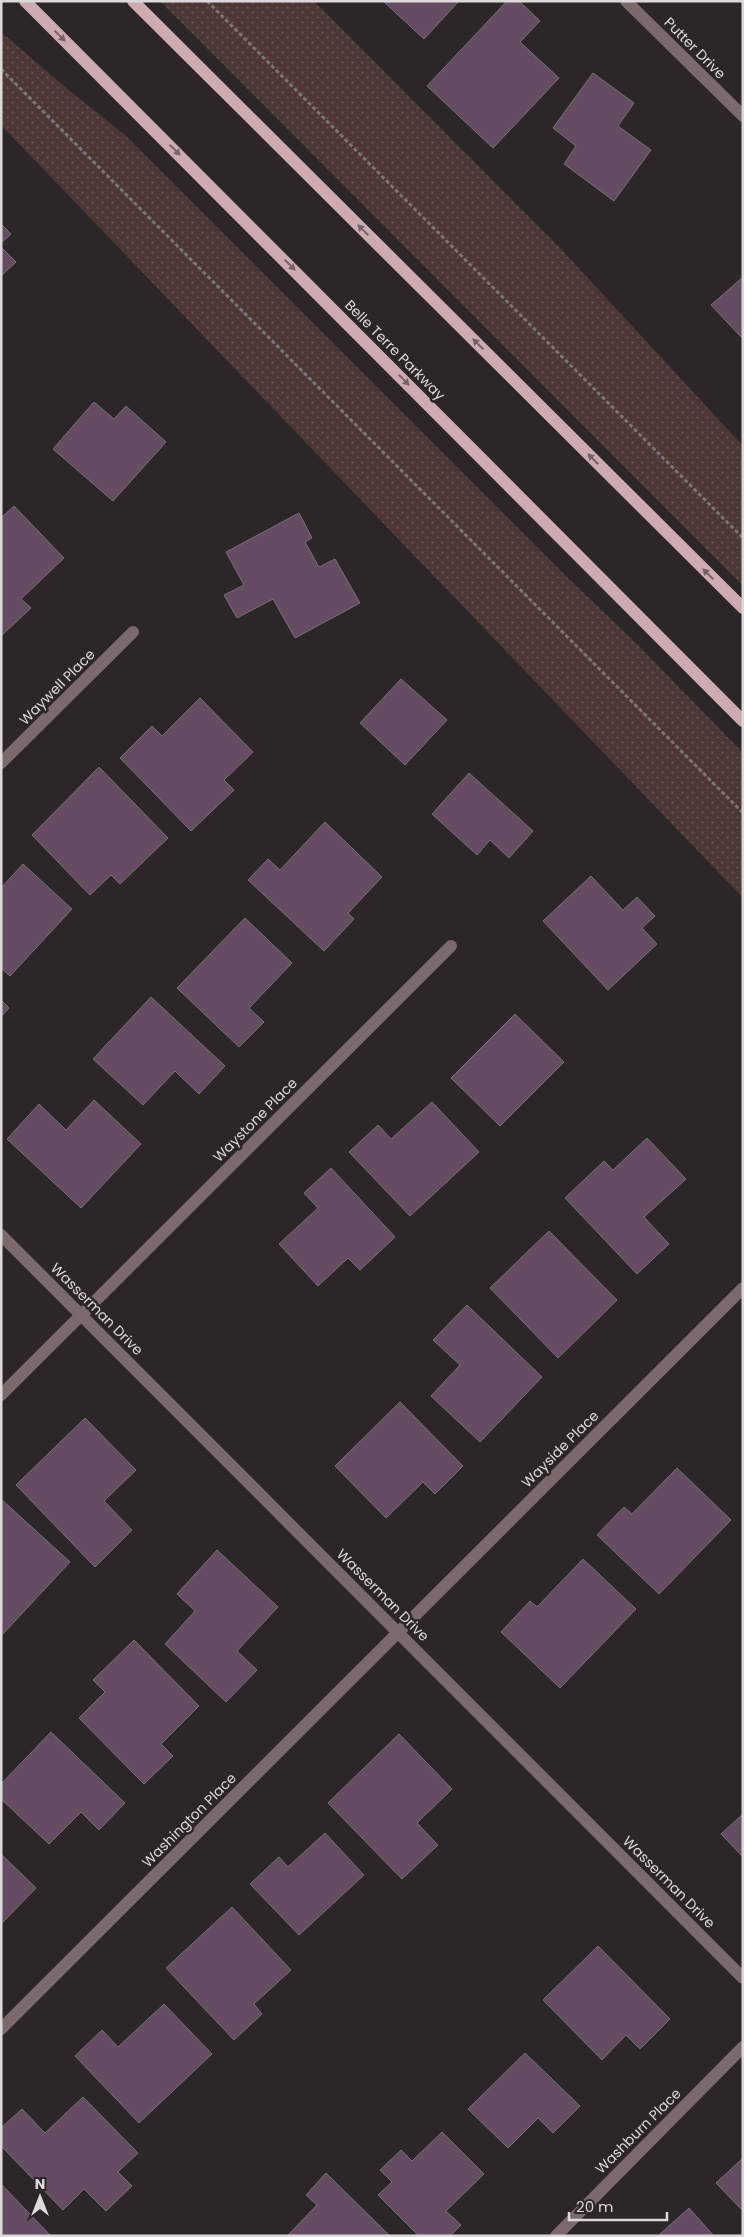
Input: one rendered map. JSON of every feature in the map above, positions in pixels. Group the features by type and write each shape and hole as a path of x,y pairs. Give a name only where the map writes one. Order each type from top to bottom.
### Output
{"main road":[{"name":"Belle Terre Parkway","path":"25,1 743,721"},
{"path":"133,1 743,608"}],"street":[{"name":"Putter Drive","path":"626,1 743,116"},
{"name":"Waywell Place","path":"1,763 133,632"},
{"name":"Waystone Place","path":"1,1395 451,946"},
{"name":"Wasserman Drive","path":"1,1235 743,1978"},
{"name":"Wayside Place","path":"398,1632 743,1288"},
{"name":"Washington Place","path":"1,2029 398,1632"},
{"name":"Washburn Place","path":"556,2236 743,2047"}],"path":[{"path":"207,1 743,538"},
{"path":"1,69 743,813"}],"shaded area":[{"path":"160,1 314,1 560,248 743,446 743,586"},
{"path":"1,32 125,135 568,578 637,644 743,753 743,898 1,125"}],"building":[{"path":"383,1 459,1 424,39"},
{"path":"507,1 519,1 540,21 520,42 559,78 493,148 427,86"},
{"path":"593,73 634,103 618,126 651,150 614,201 564,164 576,146 553,128"},
{"path":"1,224 11,234 1,243"},
{"path":"1,247 16,262 1,276"},
{"path":"743,277 743,339 711,305"},
{"path":"94,402 114,419 126,406 166,442 113,501 53,449"},
{"path":"14,506 64,558 21,599 31,608 1,636 1,518"},
{"path":"299,513 312,538 305,542 319,567 335,559 360,603 295,638 273,599 237,618 224,595 244,585 226,552"},
{"path":"401,679 447,720 405,765 360,723"},
{"path":"200,698 253,752 224,780 234,790 191,831 120,758 152,726 162,736"},
{"path":"99,767 168,838 120,884 111,875 90,895 32,835"},
{"path":"469,773 533,831 509,858 490,840 477,855 432,814"},
{"path":"325,822 382,877 348,913 354,919 324,951 248,880 268,859 280,870"},
{"path":"23,864 72,909 10,976 1,968 1,888"},
{"path":"591,876 623,910 637,897 655,916 642,928 657,944 608,990 543,921"},
{"path":"245,918 292,963 249,1008 264,1022 239,1047 177,988"},
{"path":"151,997 225,1066 199,1094 175,1071 143,1105 93,1059"},
{"path":"1,1000 9,1008 1,1017"},
{"path":"515,1014 564,1062 500,1126 451,1078"},
{"path":"94,1100 141,1144 81,1208 7,1139 39,1104 66,1130"},
{"path":"432,1102 479,1152 410,1216 349,1152 378,1125 391,1139"},
{"path":"647,1138 686,1179 644,1217 669,1244 637,1274 565,1198 604,1161 613,1170"},
{"path":"331,1168 395,1237 360,1270 348,1258 318,1286 279,1244 318,1208 304,1193"},
{"path":"549,1231 617,1300 558,1358 490,1288"},
{"path":"467,1305 542,1377 480,1442 431,1396 460,1365 433,1340"},
{"path":"400,1402 463,1466 435,1494 423,1482 386,1518 335,1466"},
{"path":"85,1418 136,1470 104,1501 132,1530 95,1567 16,1485"},
{"path":"677,1468 731,1520 659,1594 597,1535 624,1507 632,1514"},
{"path":"1,1499 70,1562 1,1636"},
{"path":"217,1550 278,1607 237,1651 257,1670 226,1702 165,1644 195,1611 177,1594"},
{"path":"583,1559 636,1609 560,1688 501,1632 530,1601 537,1607"},
{"path":"134,1640 199,1706 161,1744 173,1756 144,1784 79,1718 105,1692 93,1680"},
{"path":"51,1732 125,1803 99,1830 81,1812 49,1844 1,1799 1,1784"},
{"path":"399,1734 452,1789 417,1823 438,1845 402,1879 328,1803"},
{"path":"743,1814 743,1857 721,1834"},
{"path":"325,1833 364,1875 299,1935 250,1884 279,1857 288,1867"},
{"path":"1,1854 36,1888 1,1924"},
{"path":"232,1907 291,1970 254,2004 262,2014 234,2040 166,1968"},
{"path":"598,1946 670,2019 640,2049 626,2035 602,2060 543,2000"},
{"path":"164,2004 212,2054 139,2123 75,2056 102,2030 118,2047"},
{"path":"525,2053 580,2106 553,2133 538,2118 508,2148 468,2109"},
{"path":"83,2097 138,2153 118,2172 132,2186 106,2211 84,2189 63,2210 1,2146 1,2128 22,2109 45,2133"},
{"path":"442,2132 484,2174 446,2211 461,2225 450,2236 419,2236 378,2195 392,2182 380,2170 401,2150 412,2161"},
{"path":"743,2158 743,2211 716,2183"},
{"path":"326,2173 390,2236 287,2236 317,2205 306,2195"},
{"path":"1,2184 51,2236 1,2236"},
{"path":"689,2208 714,2236 661,2236 660,2234"}]}
